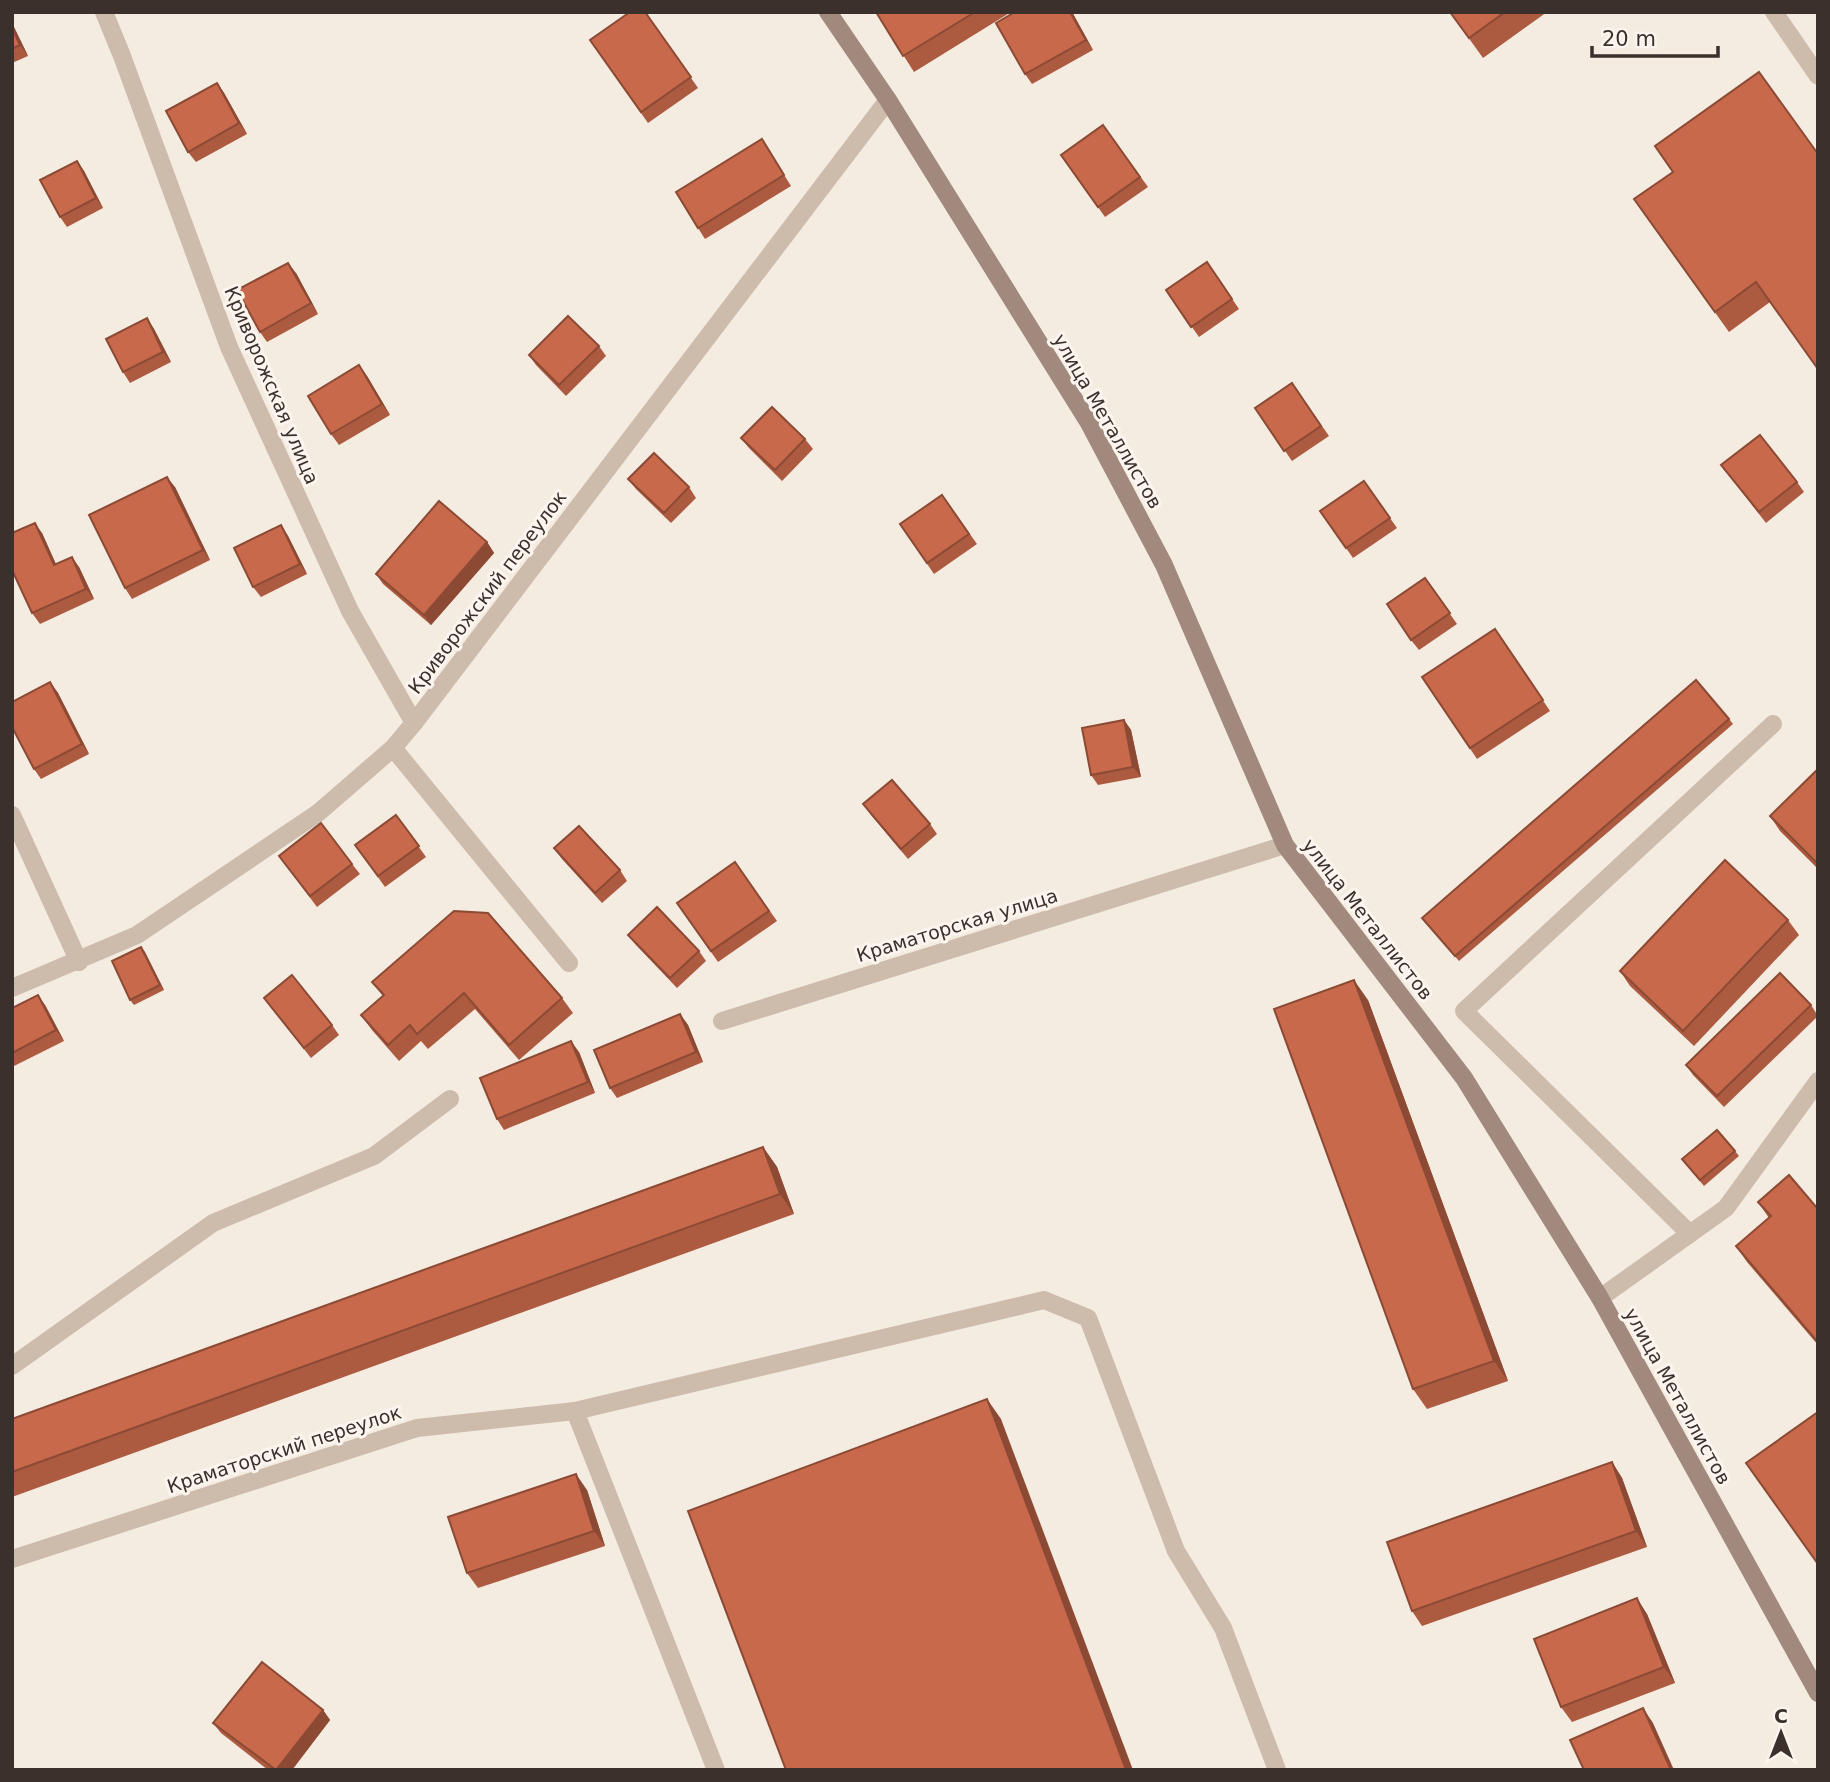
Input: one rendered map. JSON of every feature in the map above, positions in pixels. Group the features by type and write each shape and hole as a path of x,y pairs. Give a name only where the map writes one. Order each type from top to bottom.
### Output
{"street":[{"name":"Криворожская улица","path":"104,12 229,347 350,611 414,723"},
{"name":"улица Металлистов","path":"828,12 888,100 1089,423 1164,565 1285,845 1464,1077 1600,1298 1818,1693"},
{"path":"1774,12 1818,76"},
{"name":"Криворожский переулок","path":"12,988 79,962 137,935 318,813 393,748 888,100"},
{"path":"1690,1234 1464,1011 1773,724"},
{"path":"393,748 569,963"},
{"path":"12,815 79,962"},
{"name":"Краматорская улица","path":"722,1021 1285,845"},
{"path":"1600,1298 1726,1208 1818,1081"},
{"path":"12,1366 213,1223 374,1156 450,1099"},
{"name":"Краматорский переулок","path":"12,1559 417,1428 575,1411 1044,1300 1088,1318 1176,1551 1223,1628 1277,1770"},
{"path":"575,1411 716,1770"}],"building":[{"path":"630,12 645,12 691,77 641,112 590,40"},
{"path":"876,12 975,12 903,56"},
{"path":"1015,12 1070,12 1086,40 1025,74 996,23"},
{"path":"1450,12 1505,12 1469,38"},
{"path":"12,28 20,45 12,49"},
{"path":"1759,72 1818,154 1818,369 1756,282 1715,312 1634,199 1673,172 1655,146"},
{"path":"217,83 239,123 188,152 166,111"},
{"path":"1103,125 1140,177 1098,207 1061,155"},
{"path":"762,139 784,175 698,228 676,192"},
{"path":"77,161 96,198 60,217 40,180"},
{"path":"1207,262 1232,299 1191,327 1166,290"},
{"path":"288,263 311,303 260,332 237,290"},
{"path":"568,316 599,346 559,385 529,355"},
{"path":"147,318 163,352 123,372 106,339"},
{"path":"359,365 382,404 331,434 308,396"},
{"path":"1292,383 1321,426 1284,451 1255,408"},
{"path":"772,407 805,439 775,470 741,438"},
{"path":"1760,435 1797,482 1759,512 1721,465"},
{"path":"654,453 689,487 664,513 628,479"},
{"path":"167,477 203,550 125,588 89,515"},
{"path":"1364,481 1390,518 1346,548 1320,511"},
{"path":"942,495 969,534 927,563 900,524"},
{"path":"439,501 487,542 424,615 376,574"},
{"path":"35,523 54,565 72,557 86,589 32,613 12,570 12,533"},
{"path":"281,525 300,564 253,587 234,548"},
{"path":"1425,578 1450,613 1411,640 1387,604"},
{"path":"1495,629 1543,700 1470,748 1422,677"},
{"path":"1696,680 1729,719 1455,956 1422,918"},
{"path":"50,682 82,744 34,769 12,727 12,702"},
{"path":"1124,720 1133,767 1091,775 1082,728"},
{"path":"1818,769 1818,864 1770,816"},
{"path":"892,780 930,824 901,849 863,804"},
{"path":"396,815 419,846 378,876 355,845"},
{"path":"321,823 352,864 310,896 279,856"},
{"path":"579,826 620,870 595,893 554,848"},
{"path":"1725,860 1788,920 1683,1031 1620,971"},
{"path":"735,862 769,911 711,951 677,903"},
{"path":"657,907 699,951 670,978 628,935"},
{"path":"454,911 488,913 562,998 509,1045 464,993 417,1034 410,1025 388,1045 361,1015 384,995 372,982"},
{"path":"141,947 160,985 130,1000 112,961"},
{"path":"1780,973 1811,1005 1717,1096 1686,1065"},
{"path":"292,975 332,1025 304,1048 264,998"},
{"path":"1354,980 1494,1361 1413,1389 1274,1009"},
{"path":"38,995 56,1030 12,1053 12,1008"},
{"path":"680,1014 696,1052 610,1088 594,1050"},
{"path":"571,1041 588,1082 497,1119 480,1078"},
{"path":"1717,1130 1735,1151 1700,1180 1682,1159"},
{"path":"763,1147 780,1194 12,1472 12,1419"},
{"path":"1789,1175 1818,1209 1816,1340 1736,1246 1771,1216 1758,1202"},
{"path":"987,1399 1126,1770 786,1770 688,1511"},
{"path":"1818,1412 1818,1564 1746,1463"},
{"path":"1612,1462 1636,1531 1412,1611 1387,1542"},
{"path":"576,1474 594,1531 467,1573 448,1517"},
{"path":"1637,1598 1664,1667 1561,1707 1534,1639"},
{"path":"262,1662 323,1710 276,1770 213,1723"},
{"path":"1643,1708 1671,1770 1584,1770 1570,1740"}]}
